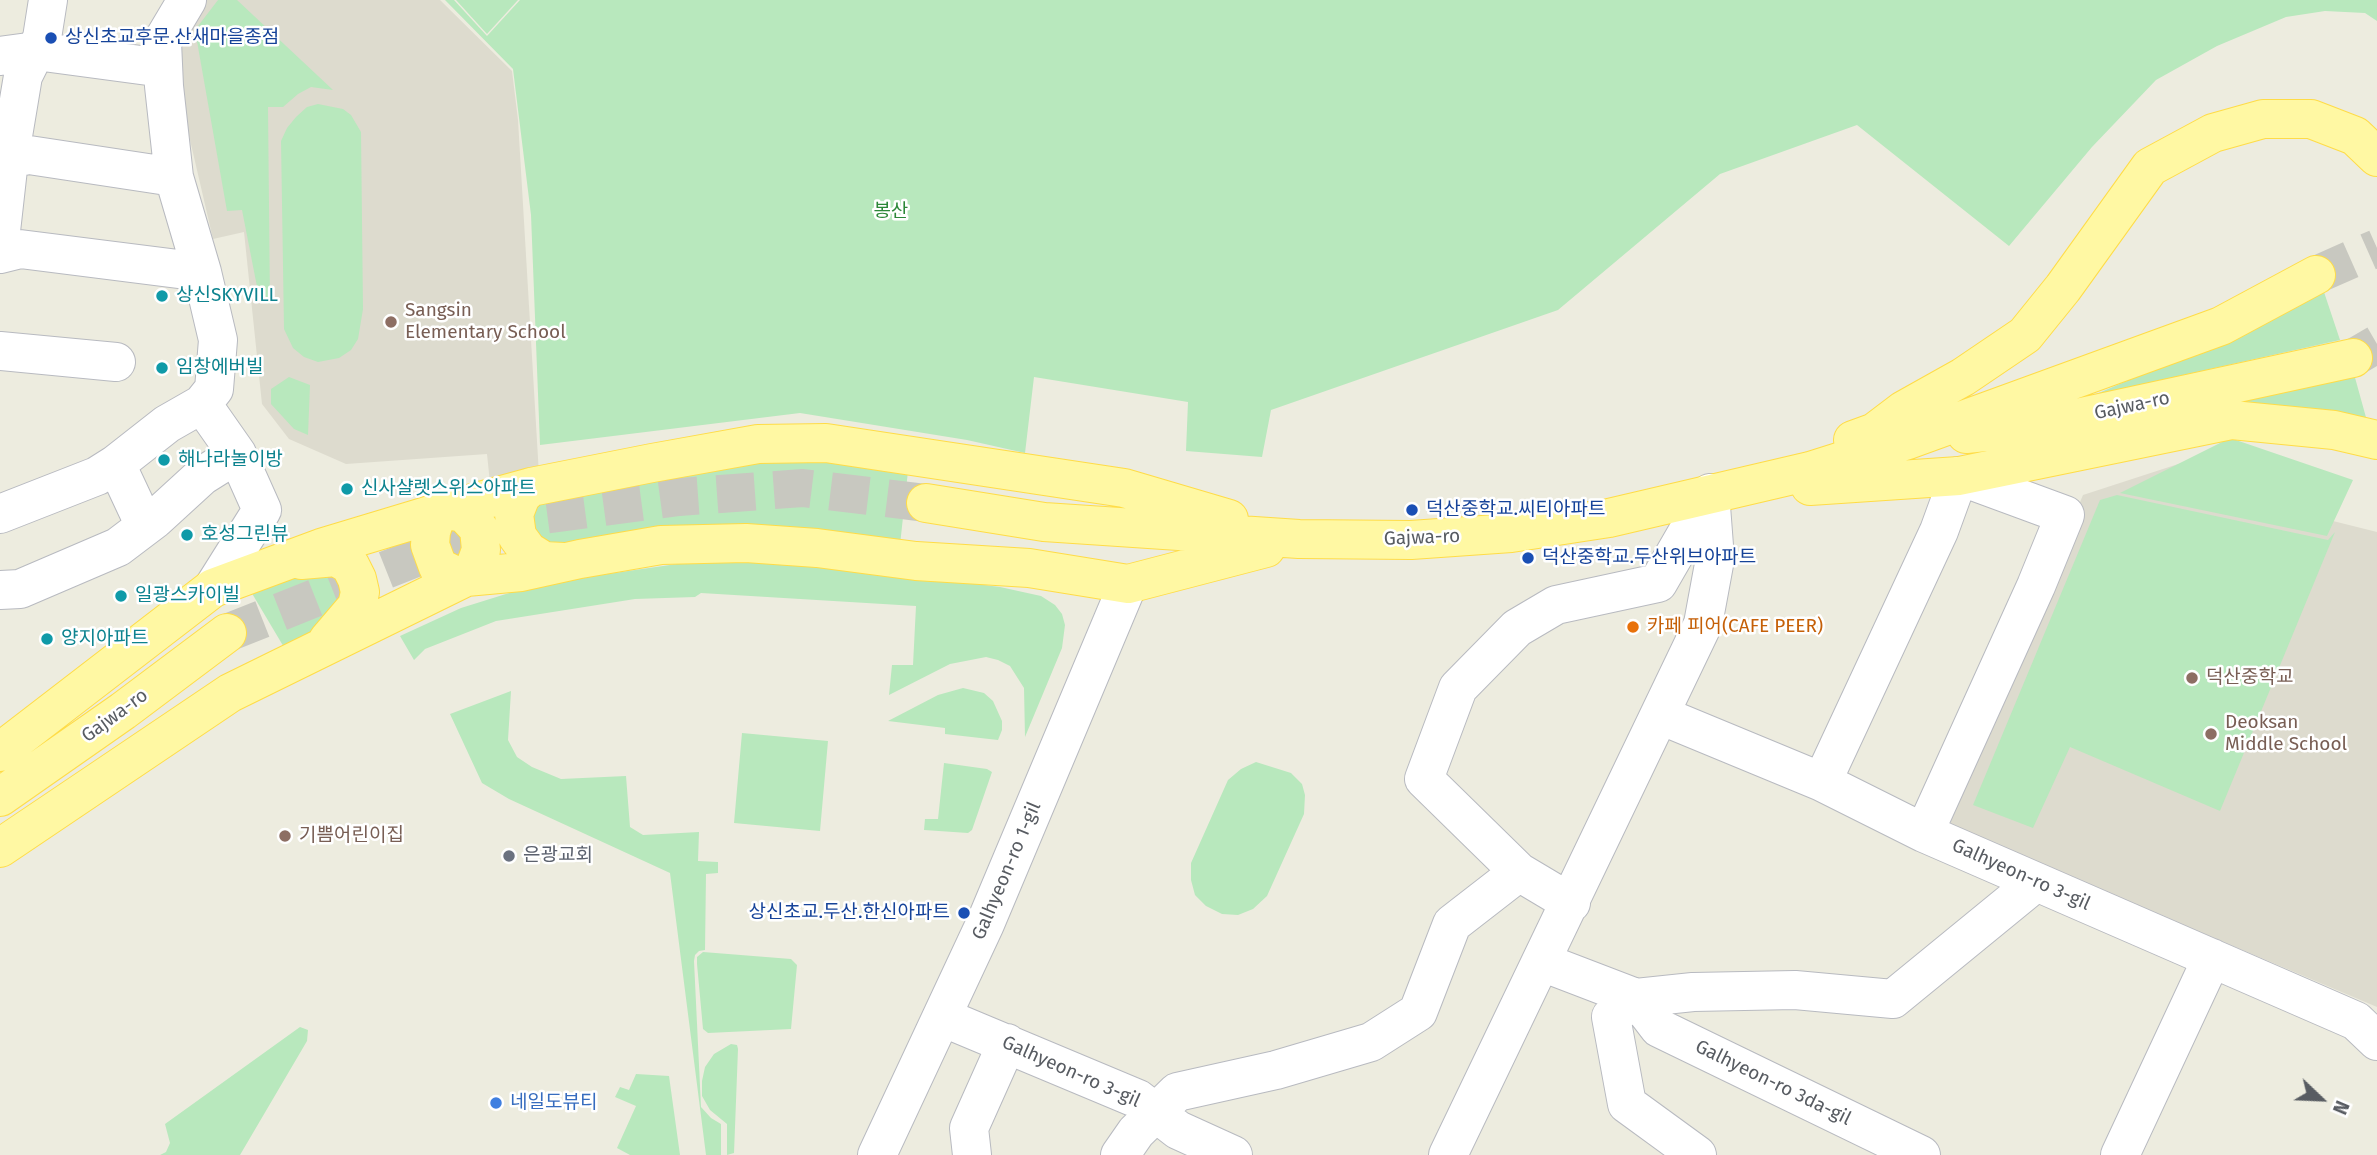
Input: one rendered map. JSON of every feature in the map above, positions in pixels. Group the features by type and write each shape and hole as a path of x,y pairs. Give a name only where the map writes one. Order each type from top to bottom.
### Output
{"main road":[{"path":"1710,493 1875,432 1904,410 1963,377 2025,335 2063,288 2150,167 2213,133 2263,119 2311,119 2355,136 2377,157"},
{"name":"Gajwa-ro","path":"926,503 1044,522 1299,539 1411,540 1511,533 1609,518 1811,471 1908,440 2221,326 2316,275"},
{"name":"Gajwa-ro","path":"1908,440 2040,426 2353,358"},
{"path":"1710,493 1959,476 2232,420 2334,430 2377,440"},
{"path":"0,752 213,588 321,548 531,487 758,444 825,443 1124,488 1299,539"},
{"path":"531,487 521,496 514,514 517,536 528,551 544,561 564,562"},
{"path":"447,510 435,519 430,545 438,567 454,575 466,577 521,572 662,545 746,543 817,548 915,561 1029,568 1128,584 1299,539"},
{"path":"278,564 336,557 350,565 357,579 360,592 357,606 332,636 307,656"},
{"path":"0,848 230,693 466,577"},
{"name":"Gajwa-ro","path":"0,797 123,711 227,633"}],"street":[{"path":"18,53 42,38 48,0"},
{"path":"187,0 162,42 174,177 202,272 218,340 208,397 262,510 213,588"},
{"path":"18,53 163,68"},
{"path":"0,240 4,160 23,76 18,53"},
{"path":"4,160 29,155 174,177"},
{"path":"0,254 20,249 202,272"},
{"path":"0,351 116,362"},
{"path":"0,514 97,476 208,397"},
{"path":"0,590 20,589 118,547 202,476 237,454"},
{"path":"116,464 145,526"},
{"path":"1822,782 1939,531 1959,476 2064,515 2036,586 1924,833"},
{"path":"1448,1155 1703,624 1715,559 1710,493"},
{"path":"1571,903 1519,872 1424,779 1458,688 1517,628 1556,605 1658,583 1710,493"},
{"name":"Galhyeon-ro 1-gil","path":"877,1155 985,924 1128,584"},
{"name":"Galhyeon-ro 3-gil","path":"1660,715 1822,782 1924,833 2356,1021 2377,1041"},
{"path":"1120,1155 1136,1132 1177,1092 1276,1070 1371,1042 1418,1012 1452,924 1519,872"},
{"path":"1542,962 1636,998 1693,992 1795,990 1893,999 2036,882"},
{"path":"2122,1153 2212,958"},
{"path":"1636,998 1611,1017 1628,1104 1697,1155"},
{"name":"Galhyeon-ro 3da-gil","path":"1636,998 1659,1028 1921,1155"},
{"name":"Galhyeon-ro 3-gil","path":"942,1017 1138,1099 1178,1130 1233,1155"},
{"path":"972,1155 969,1128 1007,1043"}],"shaded area":[{"name":"Sangsin Elementary School","path":"194,0 440,0 512,71 518,120 539,475 490,483 487,454 346,464 289,439 262,404 244,232 213,239 181,101 180,21"},
{"name":"덕산중학교","path":"2209,454 2329,520 2377,532 2377,1007 1945,824 2083,495"}],"green space":[{"path":"218,0 237,0 333,90 311,87 283,107 268,107 270,304 260,302 242,210 227,211 195,30"},
{"name":"봉산","path":"445,0 454,0 487,36 520,0 2377,0 2377,21 2365,13 2325,11 2286,17 2217,46 2156,80 2092,147 2009,246 1857,125 1720,174 1558,310 1271,410 1262,457 1186,451 1188,402 1034,377 1025,453 967,440 800,413 540,445 531,215 513,69"},
{"path":"456,0 518,0 487,34"},
{"path":"318,104 343,109 351,115 361,132 363,309 358,339 351,350 339,358 318,362 304,357 293,348 284,329 281,141 296,117 307,107"},
{"path":"2324,292 2340,340 2094,395 2213,344"},
{"path":"2354,374 2367,421 2218,407"},
{"path":"289,377 310,385 308,435 294,429 271,404 271,389"},
{"path":"2230,438 2353,480 2327,536 2120,493"},
{"path":"754,454 908,471 900,545 544,553 527,529 535,502"},
{"path":"2117,495 2328,540 2335,532 2220,811 2070,747 2033,828 1973,805 2100,500"},
{"path":"691,562 850,568 1000,587 1041,596 1055,605 1062,614 1065,625 1062,648 1025,737 1024,688 1010,666 998,660 986,657 950,664 889,695 892,665 913,665 916,606 701,593 695,597 635,599 496,621 425,649 414,660 400,636 461,608 522,589"},
{"path":"328,566 349,589 321,625 285,649 247,585"},
{"path":"963,688 984,693 993,701 1002,721 998,740 945,734 945,728 888,721 938,695"},
{"path":"511,691 508,740 517,757 532,767 561,779 626,776 630,827 643,835 699,832 698,861 718,862 718,873 706,874 705,950 695,955 694,961 701,1107 721,1124 721,1155 706,1155 670,873 509,799 482,783 450,714"},
{"path":"742,733 828,741 820,831 734,823"},
{"path":"1256,762 1291,773 1302,784 1305,795 1304,814 1267,896 1253,909 1238,915 1222,914 1206,906 1195,895 1191,880 1191,863 1228,780 1241,769"},
{"path":"944,763 992,772 972,830 968,833 924,830 925,819 938,819"},
{"path":"703,952 791,959 797,965 791,1029 708,1033 703,1029 697,957"},
{"path":"300,1027 308,1030 307,1041 240,1155 160,1155 166,1152 170,1143 165,1124"},
{"path":"731,1044 737,1045 738,1049 734,1153 727,1155 727,1124 710,1110 702,1096 702,1081 705,1067 714,1054"},
{"path":"636,1074 669,1076 680,1155 630,1155 617,1148 636,1106 615,1097 620,1087 629,1090"}],"tunnel":[{"path":"2316,275 2377,248"},
{"path":"2353,358 2377,344"},
{"path":"227,633 489,529 536,516 679,497 803,488 926,503"}],"place":[{"name":"상신초교후문.산새마을종점","path":"51,38"},
{"name":"상신SKYVILL","path":"162,296"},
{"name":"Sangsin Elementary School","path":"391,322"},
{"name":"임창에버빌","path":"162,368"},
{"name":"해나라놀이방","path":"164,460"},
{"name":"신사샬렛스위스아파트","path":"347,489"},
{"name":"덕산중학교.씨티아파트","path":"1412,510"},
{"name":"호성그린뷰","path":"187,535"},
{"name":"덕산중학교.두산위브아파트","path":"1528,558"},
{"name":"일광스카이빌","path":"121,596"},
{"name":"카페 피어(CAFE PEER)","path":"1633,627"},
{"name":"양지아파트","path":"47,639"},
{"name":"덕산중학교","path":"2192,678"},
{"name":"Deoksan Middle School","path":"2211,734"},
{"name":"기쁨어린이집","path":"285,836"},
{"name":"은광교회","path":"509,856"},
{"name":"상신초교.두산.한신아파트","path":"964,913"},
{"name":"네일도뷰티","path":"496,1103"}]}
